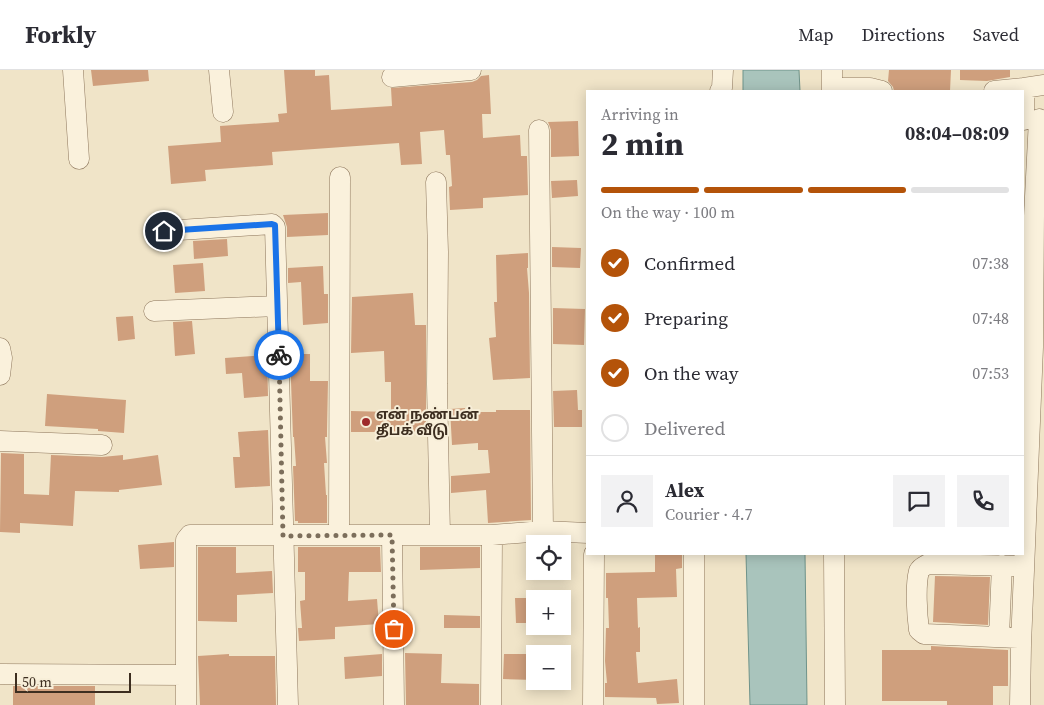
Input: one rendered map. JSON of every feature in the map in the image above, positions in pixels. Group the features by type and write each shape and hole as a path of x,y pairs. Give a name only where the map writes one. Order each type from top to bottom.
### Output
{"street":[{"path":"73,70 79,159"},
{"path":"219,70 223,112"},
{"path":"392,77 471,70"},
{"path":"721,90 723,70"},
{"path":"832,83 878,90"},
{"path":"1004,90 1044,85"},
{"path":"1020,705 1024,540 1029,449 1039,334 1028,282 1039,258 1028,216 1032,120 1024,88"},
{"path":"539,130 543,532"},
{"path":"339,534 340,177"},
{"path":"436,182 440,535"},
{"path":"164,231 275,225 288,705"},
{"path":"154,311 277,306"},
{"path":"0,348 2,358 0,375"},
{"path":"0,441 102,445"},
{"path":"186,705 186,540 188,536 193,534 283,536 339,534 492,535 586,532"},
{"path":"392,535 394,705"},
{"path":"491,705 492,535"},
{"path":"593,705 594,555"},
{"path":"694,555 694,705"},
{"path":"834,555 835,705"},
{"path":"1021,638 924,634 919,630 916,599 919,571 928,564 1024,566"},
{"path":"999,637 1002,566"},
{"path":"0,674 186,675"}],"water":[{"path":"743,70 799,70 800,90 743,90"},
{"path":"746,555 805,555 807,705 750,705"}],"building":[{"path":"91,70 148,70 149,81 93,86"},
{"path":"284,70 315,70 315,76 329,75 331,110 392,106 391,88 472,82 481,76 489,75 491,114 482,114 483,138 520,135 521,156 527,156 528,195 483,198 483,208 450,210 449,187 452,186 450,155 446,155 444,130 420,132 422,164 401,165 399,143 272,152 273,165 205,170 206,181 171,184 168,146 221,142 220,126 279,122 278,114 287,113"},
{"path":"889,70 951,70 950,90 894,90 888,81"},
{"path":"960,70 1010,70 1010,77 987,81 960,80"},
{"path":"578,121 579,156 551,157 551,130 548,122"},
{"path":"577,180 578,196 552,198 551,181"},
{"path":"328,213 328,235 287,237 287,227 283,215"},
{"path":"227,239 228,256 194,259 193,241"},
{"path":"552,247 581,248 580,268 552,267"},
{"path":"528,253 530,378 493,380 489,338 496,337 494,302 497,302 496,255"},
{"path":"203,263 205,291 175,293 173,265"},
{"path":"323,266 324,294 328,294 328,323 303,325 301,282 288,283 288,268"},
{"path":"413,293 415,325 426,325 426,432 351,432 351,411 391,412 391,382 385,382 384,351 351,353 352,297"},
{"path":"553,308 585,309 584,345 553,344"},
{"path":"133,316 135,339 118,341 116,317"},
{"path":"192,321 195,354 175,356 173,322"},
{"path":"290,354 310,354 310,381 328,381 327,437 325,437 327,463 324,463 327,523 298,523 298,521 295,521 293,466 296,466"},
{"path":"267,355 268,396 244,398 242,373 226,374 225,358"},
{"path":"577,390 578,410 582,410 582,427 554,427 553,391"},
{"path":"47,394 126,400 124,433 98,431 98,429 45,426"},
{"path":"465,408 465,412 530,410 531,520 488,523 486,490 451,493 451,476 490,473 488,450 478,450 478,443 452,445 450,409"},
{"path":"268,430 270,486 235,488 233,457 240,457 238,432"},
{"path":"1,453 24,454 24,494 49,495 51,455 102,457 123,455 123,460 158,455 162,485 119,490 119,492 75,491 73,526 20,523 20,533 0,532"},
{"path":"174,542 174,567 140,569 138,545"},
{"path":"198,547 236,547 236,573 272,571 273,593 237,595 237,622 198,621"},
{"path":"298,547 380,547 381,572 349,572 348,601 377,599 379,624 335,627 335,639 299,641 298,628 302,628 300,601 305,600 305,572 298,572"},
{"path":"420,547 480,547 480,568 420,570"},
{"path":"655,555 682,555 682,568 676,569 677,597 637,598 638,628 640,627 640,652 636,652 638,683 677,679 679,703 657,704 656,698 605,697 605,683 607,683 605,661 606,628 609,628 606,573 655,572"},
{"path":"935,576 990,577 988,625 933,622"},
{"path":"515,598 526,598 526,623 516,623"},
{"path":"444,615 480,616 480,628 444,628"},
{"path":"931,646 1008,650 1008,686 993,686 993,705 947,705 947,701 882,701 882,650 931,650"},
{"path":"405,653 442,654 441,683 479,684 479,705 406,705"},
{"path":"229,654 229,656 275,656 276,705 200,705 198,656"},
{"path":"382,654 382,676 345,679 344,657"},
{"path":"504,654 526,654 526,680 503,679"},
{"path":"13,686 95,686 95,705 13,705"}],"way so far":[{"path":"279,355 283,536 392,535 394,629"}],"place":[{"name":"என் நண்பன் தீபக் வீடு","path":"366,422"}],"route":[{"path":"164,231 275,225 279,355"}]}
